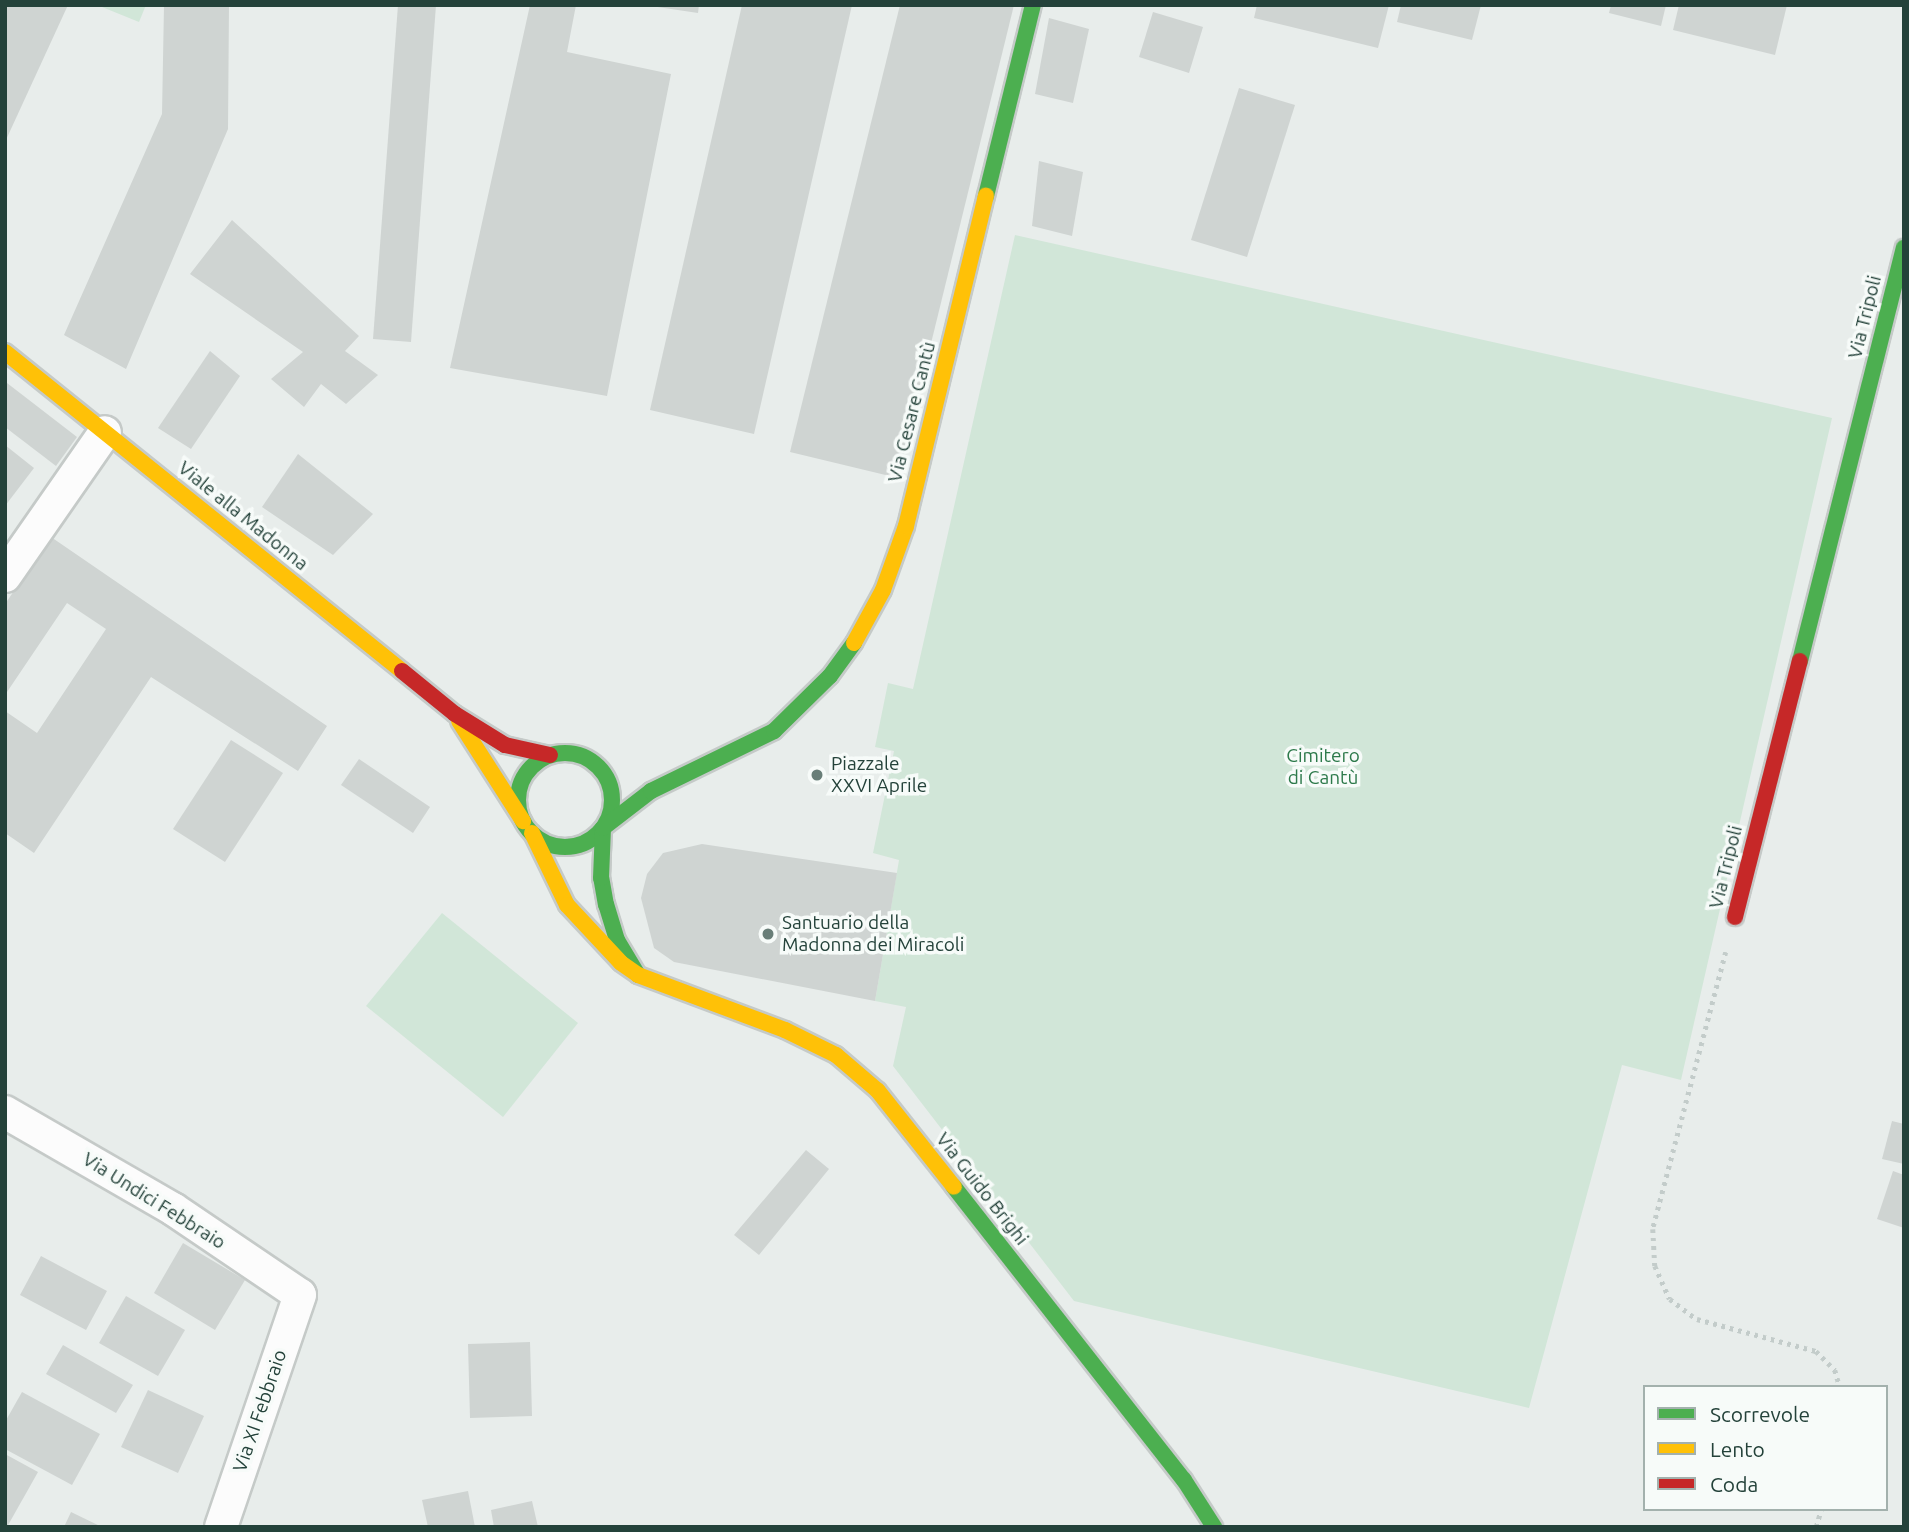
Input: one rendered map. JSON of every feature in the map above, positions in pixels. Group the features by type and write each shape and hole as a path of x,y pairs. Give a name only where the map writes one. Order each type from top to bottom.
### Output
{"street":[{"name":"Via Cesare Cantù","path":"603,828 651,791 774,731 806,702 864,628 883,590 906,526 1033,5"},
{"name":"Via Tripoli","path":"1735,917 1904,248"},
{"name":"Viale alla Madonna","path":"5,352 454,714 505,745 550,755"},
{"path":"5,576 105,432"},
{"name":"Viale alla Madonna","path":"454,714 527,827"},
{"path":"603,828 594,838 565,847 548,844 527,827 520,788 529,770 550,755 574,754 626,771"},
{"path":"589,759 603,771 611,787 612,805 603,828 601,878 606,905 617,940 638,975"},
{"name":"Via Cesare Cantù","path":"645,771 718,760"},
{"name":"Via Guido Brighi","path":"527,827 566,905 599,943 638,975 785,1030 836,1055 878,1091 1184,1480 1214,1527"},
{"name":"Via Undici Febbraio","path":"5,1112 173,1209 300,1295"},
{"name":"Via XI Febbraio","path":"221,1527 300,1295"}],"path":[{"name":"Via Tripoli","path":"1735,917 1653,1229 1655,1266 1670,1299 1697,1319 1816,1351 1835,1370 1839,1385"}],"green space":[{"path":"97,5 146,5 139,22"},
{"name":"Cimitero di Cantù","path":"1015,235 1832,418 1681,1080 1622,1065 1529,1408 1074,1301 893,1066 906,1007 875,1001 899,860 873,853 894,751 875,747 888,683 913,689"},
{"path":"442,913 578,1023 503,1117 366,1006"}],"building":[{"path":"5,5 68,5 5,142"},
{"path":"164,5 229,5 228,129 126,369 64,335 162,114"},
{"path":"398,5 436,5 411,342 373,339"},
{"path":"530,5 576,5 567,52 671,74 607,396 450,368"},
{"path":"644,5 699,5 698,13"},
{"path":"742,5 852,5 754,434 650,410"},
{"path":"900,5 1014,5 898,478 790,452"},
{"path":"1257,5 1389,5 1378,48 1254,18"},
{"path":"1401,5 1481,5 1472,40 1397,22"},
{"path":"1611,5 1666,5 1661,26 1609,13"},
{"path":"1679,5 1787,5 1775,55 1673,30"},
{"path":"1153,12 1203,27 1189,73 1139,57"},
{"path":"1049,18 1089,29 1073,103 1035,94"},
{"path":"1239,88 1295,105 1247,257 1191,240"},
{"path":"1039,161 1083,172 1072,236 1032,226"},
{"path":"232,220 359,336 345,351 378,375 346,404 321,384 304,407 271,379 303,352 190,274"},
{"path":"210,351 240,376 191,449 158,428"},
{"path":"7,383 77,437 56,466 5,427"},
{"path":"5,445 34,468 5,506"},
{"path":"298,454 373,514 333,555 262,507"},
{"path":"51,537 327,726 298,771 151,677 34,853 5,833 5,711 37,733 106,629 67,603 5,695 5,604"},
{"path":"231,740 283,773 225,862 173,829"},
{"path":"359,759 430,807 413,833 341,785"},
{"name":"Santuario della Madonna dei Miracoli","path":"702,844 897,873 875,1001 674,962 654,948 641,898 647,874 663,853"},
{"path":"1892,1121 1904,1124 1904,1164 1882,1159"},
{"path":"806,1150 829,1169 759,1255 734,1235"},
{"path":"1893,1171 1904,1175 1904,1228 1877,1219"},
{"path":"183,1243 245,1280 215,1330 154,1293"},
{"path":"41,1256 107,1291 86,1330 20,1295"},
{"path":"126,1296 185,1330 158,1376 99,1343"},
{"path":"530,1342 532,1416 470,1418 468,1344"},
{"path":"63,1345 133,1385 116,1413 46,1374"},
{"path":"148,1390 204,1416 178,1473 121,1447"},
{"path":"22,1392 100,1434 72,1485 5,1449 5,1422"},
{"path":"5,1454 38,1472 7,1527 5,1527"},
{"path":"468,1491 475,1527 428,1527 422,1500"},
{"path":"532,1501 538,1527 494,1527 491,1510"},
{"path":"71,1512 102,1527 64,1527"}],"traffic: fast":[{"path":"986,196 1033,5"},
{"path":"1800,661 1904,248"},
{"path":"638,975 617,940 606,905 601,878 603,828 651,791 774,731 830,676 854,643"},
{"path":"565,753 583,757 598,767 608,782 612,800 608,818 598,833 583,843 565,847 547,843 532,833 522,818 518,800 522,782 532,767 547,757 565,753"},
{"path":"954,1187 1184,1480 1214,1527"}],"traffic: slow":[{"path":"854,643 883,590 906,526 986,196"},
{"path":"5,352 402,671"},
{"path":"459,721 523,821"},
{"path":"532,833 567,905 621,963 638,975 785,1030 836,1055 878,1091 954,1187"}],"traffic: jam":[{"path":"1735,917 1800,661"},
{"path":"402,671 455,714 505,745 550,755"}],"place":[{"name":"Piazzale XXVI Aprile","path":"817,775"},
{"name":"Santuario della Madonna dei Miracoli","path":"768,934"}]}
